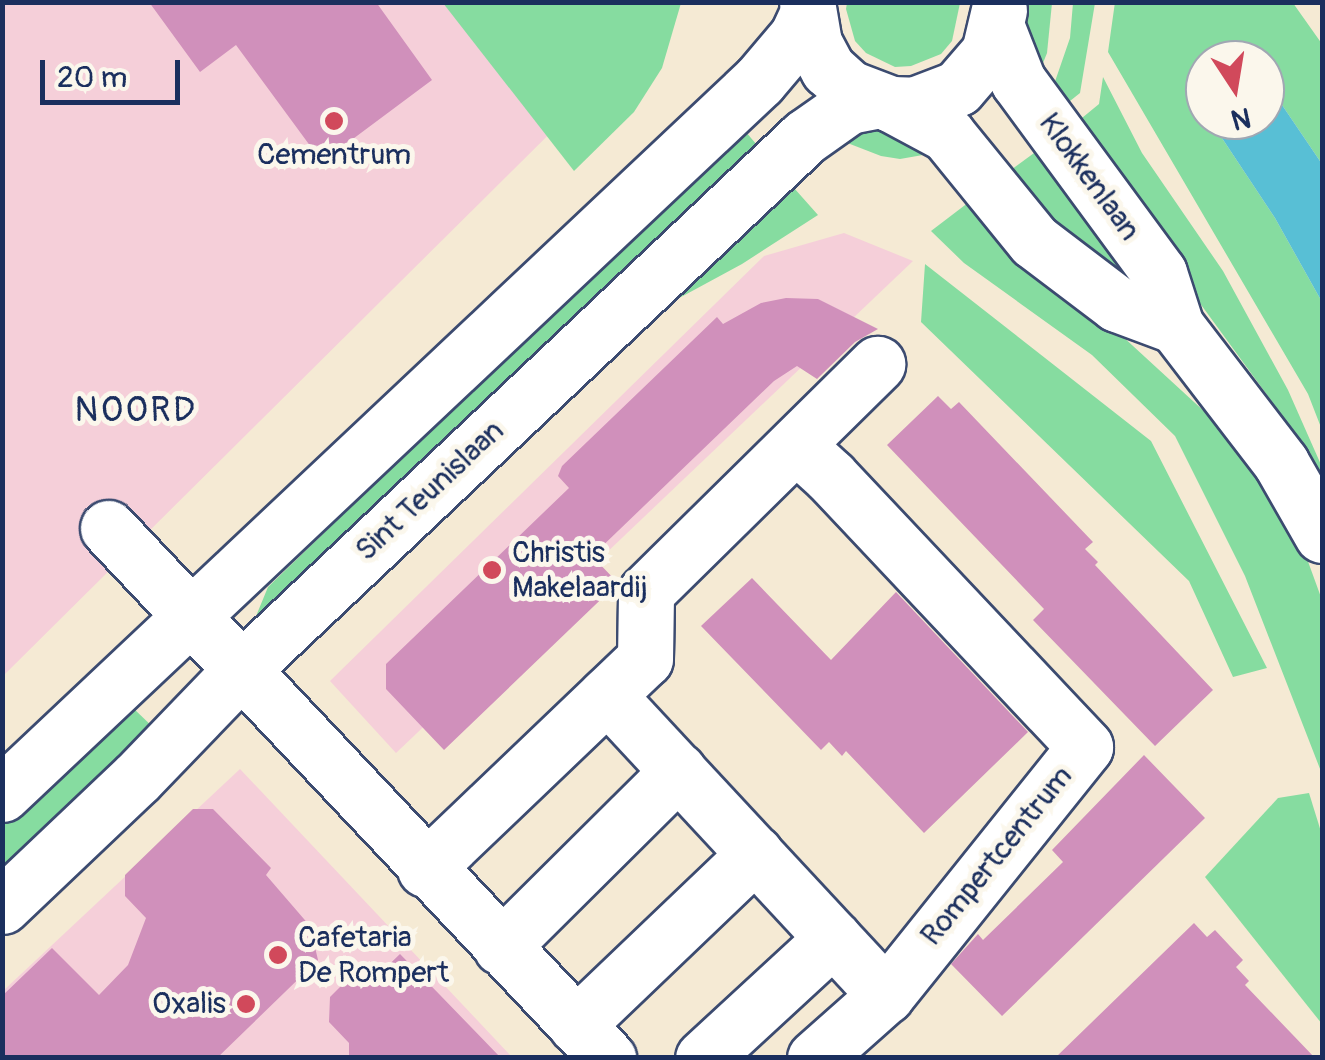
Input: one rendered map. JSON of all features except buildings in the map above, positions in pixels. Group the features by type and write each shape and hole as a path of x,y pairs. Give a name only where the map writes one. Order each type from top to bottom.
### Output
{"street":[{"path":"807,9 814,43 828,69 849,88 947,134 1034,241 1117,304 1176,326"},
{"path":"2,794 188,614 759,81 797,36 807,9"},
{"name":"Sint Teunislaan","path":"2,906 137,778 241,670 805,137 850,106 883,102 914,105 958,88 990,52 1000,10"},
{"name":"Klokkenlaan","path":"1000,10 1018,81 1159,273 1176,326 1281,463 1322,535"},
{"path":"426,869 645,658 646,592 813,461 876,364"},
{"name":"Rompertcentrum","path":"813,461 1086,747 886,995 815,1058"},
{"path":"108,528 592,1041 754,854"},
{"path":"606,695 886,995"},
{"path":"501,947 678,771"},
{"path":"703,1058 832,938"}],"shaded area":[{"path":"3,3 631,3 649,35 3,676"},
{"path":"844,233 913,261 396,753 330,681 764,256"},
{"path":"240,769 512,1057 3,1058 3,991"}],"green space":[{"path":"1115,2 1293,3 1322,44 1322,164 1285,109 1285,40 1185,40 1185,140 1223,140 1275,218 1322,302 1322,430 1308,394 1108,52"},
{"path":"443,3 681,3 662,68 634,112 574,171"},
{"path":"847,3 960,3 952,41 941,54 911,66 895,67 866,53 855,41 846,9"},
{"path":"1027,3 1052,3 1047,53 1037,78 1021,18"},
{"path":"1073,3 1095,3 1080,93 1060,109 1050,96 1070,38"},
{"path":"1103,77 1142,153 1223,271 1288,390 1322,467 1322,483 1270,399 1071,127 1099,104"},
{"path":"739,124 763,152 254,621 268,587 570,296"},
{"path":"885,124 940,152 900,159 832,137"},
{"path":"1045,145 1145,285 1096,267 1004,175"},
{"path":"786,179 818,215 742,264 646,316 522,434 493,472 484,464"},
{"path":"973,199 1231,436 1270,492 1306,556 1322,600 1322,774 1245,576 1175,436 1092,355 964,263 931,231"},
{"path":"925,264 1151,441 1267,668 1233,677 1189,581 921,322"},
{"path":"132,707 158,732 3,882 3,813"},
{"path":"1309,793 1322,835 1322,1024 1205,877 1278,798"}],"water":[{"path":"1285,109 1322,164 1322,302 1275,218 1223,140 1285,140"}],"place":[{"name":"Cementrum","path":"334,121"},
{"name":"Christis Makelaardij","path":"492,570"},
{"name":"Cafetaria De Rompert","path":"278,955"},
{"name":"Oxalis","path":"246,1004"}],"district":[{"name":"NOORD","path":"136,410"}]}
